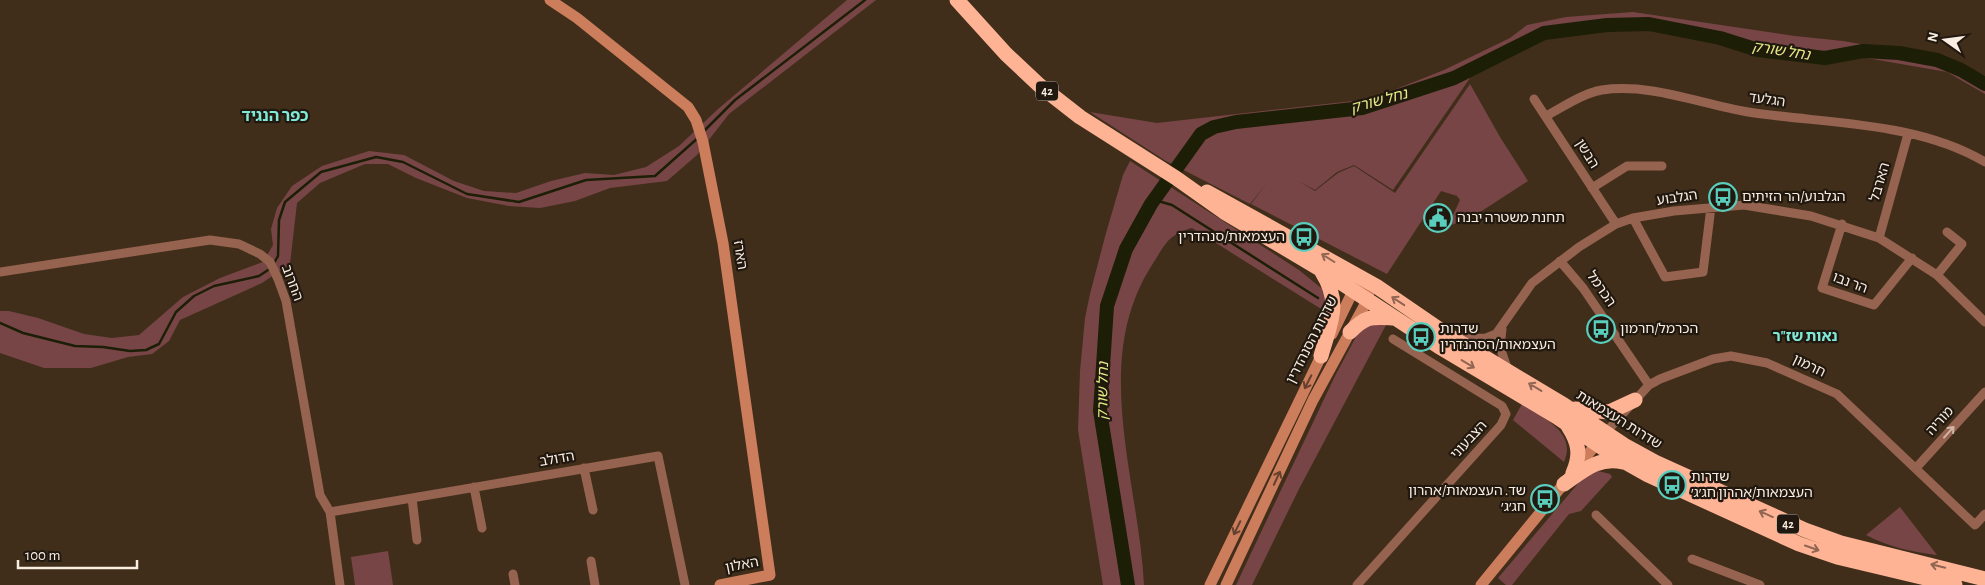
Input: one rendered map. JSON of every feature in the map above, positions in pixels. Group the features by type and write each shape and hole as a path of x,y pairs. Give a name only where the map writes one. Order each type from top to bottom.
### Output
{"highway":[{"name":"42","path":"956,0 1006,54 1038,85 1080,117 1176,178 1224,212 1368,299"},
{"name":"42","path":"1176,178 1220,197 1370,283"},
{"path":"1320,269 1331,287 1334,303 1321,356"},
{"name":"שדרות העצמאות","path":"1370,283 1455,339 1559,402 1601,438 1625,462 1657,479 1800,544 1837,557 1956,585"},
{"name":"שדרות העצמאות","path":"1368,299 1438,346 1566,423 1804,530 1841,542 1985,579"},
{"path":"1350,332 1361,320 1368,317 1397,318"},
{"path":"1559,402 1575,409 1599,413 1609,412 1635,400"},
{"path":"1566,423 1576,438 1579,453 1568,479"},
{"path":"1568,479 1591,464 1609,460 1625,462"}],"street":[{"name":"הארז","path":"550,0 577,18 688,107 700,129 723,243 771,580"},
{"name":"הגלעד","path":"1546,116 1600,90 1635,89 1676,95 1746,111 1908,134 1966,151 1985,162"},
{"name":"הבשן","path":"1534,99 1616,224"},
{"name":"הארבל","path":"1879,238 1908,134"},
{"path":"1592,188 1627,166 1662,166"},
{"name":"הגלבוע","path":"1502,328 1532,283 1578,247 1616,224 1633,218 1711,207 1744,205 1811,216 1842,224 1879,238 1937,275 1985,322"},
{"path":"1633,218 1665,277 1703,272 1711,207"},
{"name":"הר נבו","path":"1842,224 1822,288 1874,305 1912,258"},
{"path":"1937,275 1962,244 1947,232"},
{"name":"החרוב","path":"0,272 210,240 239,244 260,254 267,260 275,272 286,301 320,495 330,512 340,585"},
{"name":"הכרמל","path":"1560,261 1584,288 1649,385"},
{"name":"שדרות הסנהדרין","path":"1210,585 1353,291 1370,283"},
{"name":"שדרות הסנהדרין","path":"1226,585 1313,400 1368,299 1370,283"},
{"path":"1455,339 1491,337 1502,328"},
{"path":"1502,328 1500,347 1508,371"},
{"name":"הצבעוני","path":"1357,585 1501,425 1506,414 1502,406 1392,339"},
{"name":"חרמון","path":"1601,438 1649,385 1713,358 1730,356 1767,362 1837,394 1975,525 1985,514"},
{"name":"מוריה","path":"1916,468 1985,392"},
{"path":"1487,583 1601,438"},
{"name":"הדולב","path":"330,512 658,456 685,585"},
{"path":"584,468 593,510"},
{"path":"474,487 482,528"},
{"path":"412,498 417,540"},
{"path":"1596,515 1668,585"},
{"path":"1692,559 1747,583 1760,585"},
{"path":"591,561 595,585"},
{"path":"513,574 515,585"},
{"name":"האלון","path":"720,585 771,580"}],"shaded area":[{"path":"847,0 876,0 729,114 697,155 667,181 610,188 575,201 540,208 509,206 467,198 416,178 388,164 365,164 320,183 297,203 290,264 262,283 180,320 169,341 152,354 128,357 91,368 44,368 0,353 0,311 9,311 38,318 84,334 112,338 139,335 183,297 220,278 263,262 273,245 271,229 277,208 292,186 322,166 369,151 404,155 454,181 484,191 516,193 551,181 585,173 614,175 646,167 679,146 718,109"},
{"path":"1633,12 1795,36 1843,41 1954,60 1985,76 1985,94 1947,72 1855,56 1724,45 1648,29 1617,28 1529,35 1472,75 1393,190 1354,165 1337,172 1315,190 1298,181 1315,191 1338,173 1354,166 1395,193 1470,84 1528,181 1471,218 1448,226 1460,200 1457,196 1441,191 1387,274 1251,204 1267,183 1250,204 1166,161 1090,112 1157,123 1371,99 1444,70 1510,38 1527,25 1566,17"},
{"path":"1130,161 1299,270 1326,292 1326,312 1192,228 1177,234 1164,246 1152,265 1134,302 1124,341 1121,381 1123,422 1144,585 1103,585 1078,430 1080,371 1085,318 1090,294 1123,175"},
{"path":"1373,322 1386,325 1299,489 1252,585 1236,585 1335,376 1358,333"},
{"path":"1522,404 1556,427 1562,434 1566,442 1567,452 1564,462 1513,420"},
{"path":"1598,471 1610,474 1612,477 1581,511 1569,514 1512,585 1506,585 1498,578 1581,480"},
{"path":"1900,507 1937,555 1883,543 1866,535"},
{"path":"388,551 393,585 355,585 351,557"}],"waterway":[{"path":"704,131 735,100 865,0"},
{"name":"נחל שורק","path":"1128,585 1100,411 1107,306 1126,249 1151,204 1201,134 1214,127 1236,122 1362,108 1454,78 1544,33 1607,25 1649,24 1720,38 1758,50 1825,58 1863,51 1899,53 1937,60 1961,70 1985,84"},
{"path":"274,263 278,256 279,220 285,202 321,172 376,157 403,162 467,194 519,202 586,180 655,176 699,137"},
{"path":"1151,204 1158,201 1172,205 1318,298"},
{"path":"0,323 23,333 75,346 103,347 130,351 146,350 159,344 176,312 194,296 214,286 259,276 271,268"}],"place":[{"name":"הגלבוע/הר הזיתים","path":"1723,197"},
{"name":"תחנת משטרה יבנה","path":"1438,218"},
{"name":"העצמאות/סנהדרין","path":"1304,237"},
{"name":"הכרמל/חרמון","path":"1601,329"},
{"name":"שדרות העצמאות/הסהנדרין","path":"1421,337"},
{"name":"שדרות העצמאות/אהרון חג׳ג׳","path":"1672,485"},
{"name":"שד. העצמאות/אהרון חג׳ג׳","path":"1545,499"}],"district":[{"name":"כפר הנגיד","path":"275,116"},
{"name":"נאות שז\"ר","path":"1805,336"}]}
